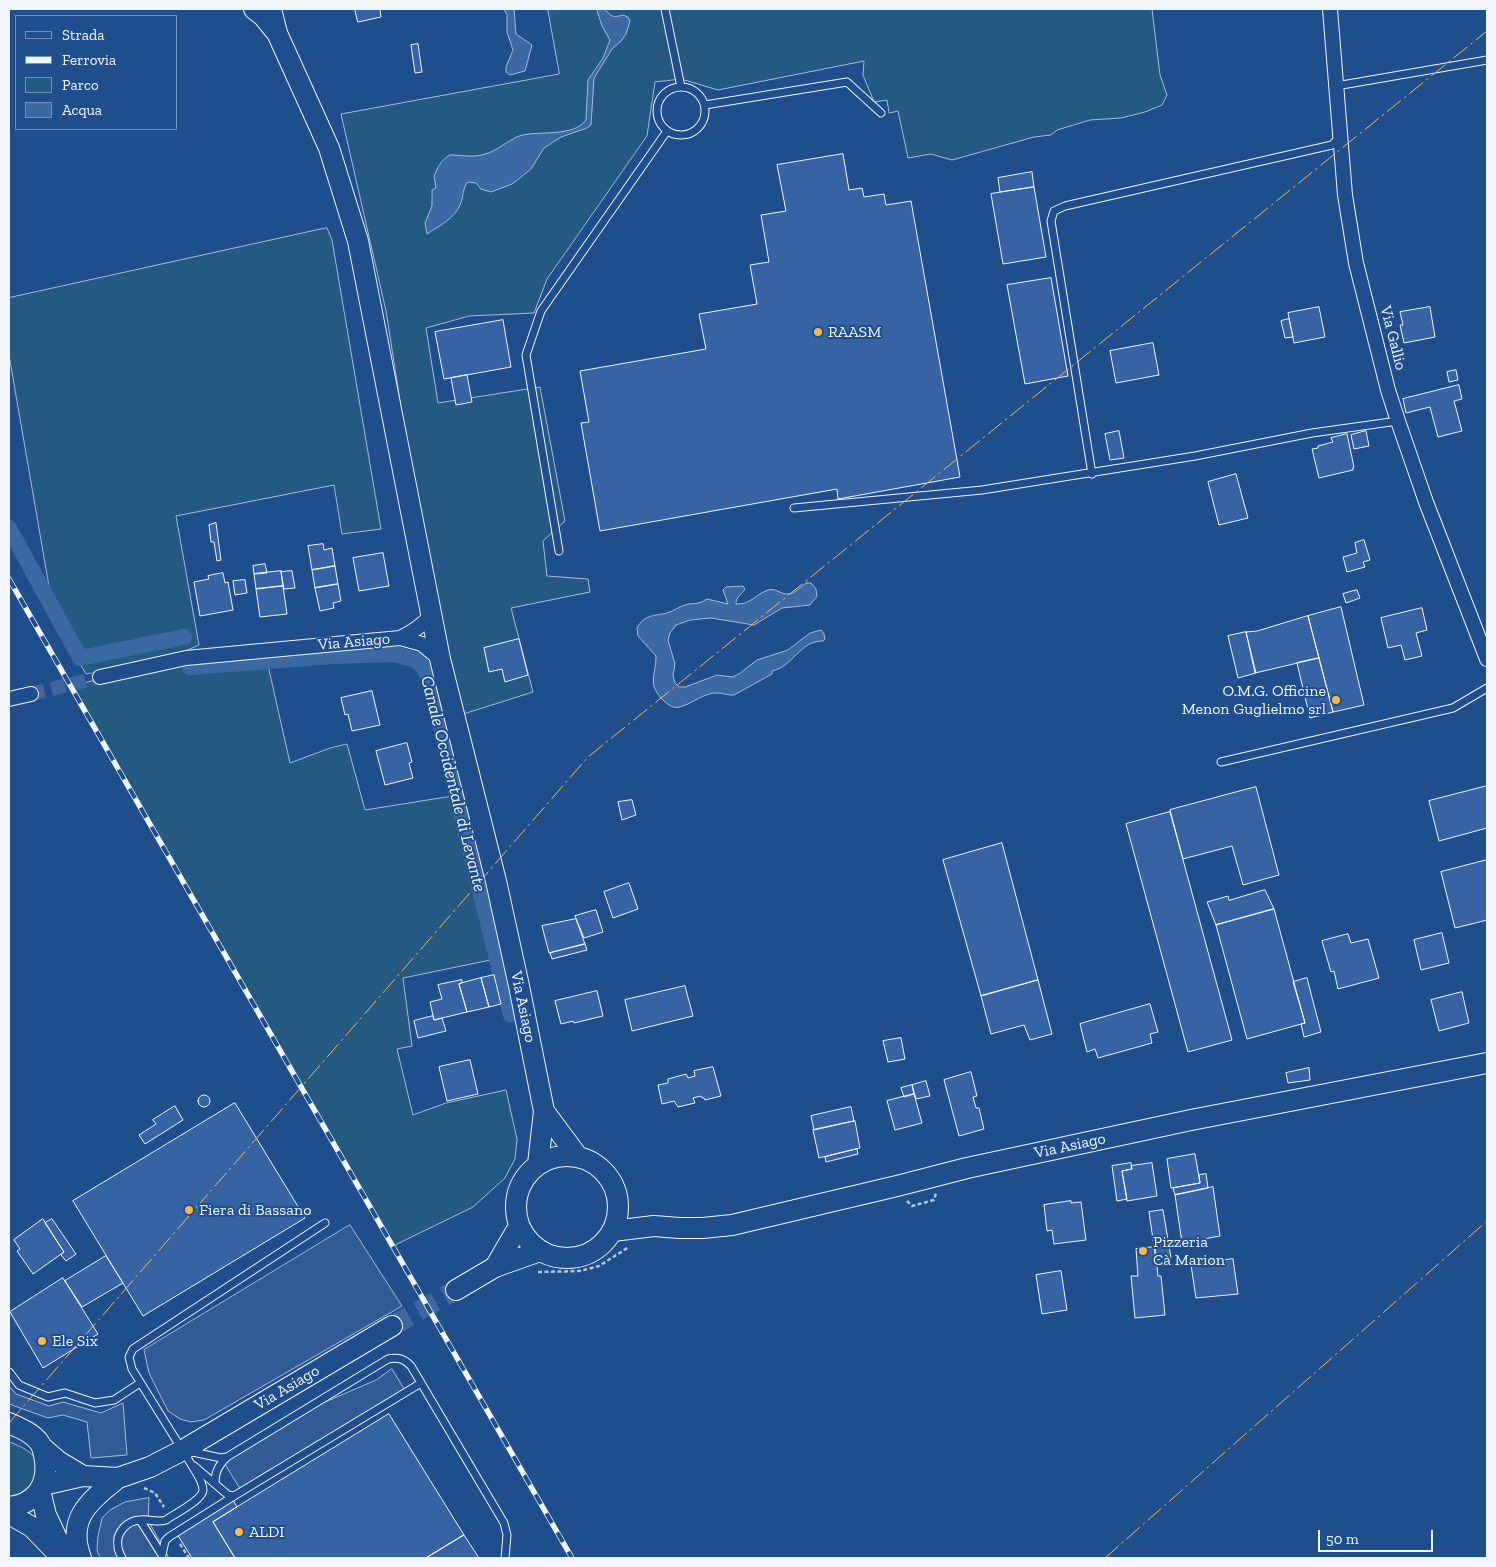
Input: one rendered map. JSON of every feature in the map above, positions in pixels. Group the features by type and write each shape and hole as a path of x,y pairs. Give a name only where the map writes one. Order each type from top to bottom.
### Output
{"main road":[{"path":"254,9 263,16 277,33"},
{"path":"271,9 277,33 329,148 358,241 440,660"},
{"name":"Via Asiago","path":"440,660 496,881 544,1111 538,1164"},
{"name":"Via Asiago","path":"544,1111 578,1156 594,1163 607,1174 615,1189 618,1206 617,1219 613,1231 654,1226 703,1228 732,1224 977,1166 1191,1120 1487,1063"},
{"path":"578,1156 557,1156 538,1164 525,1176 517,1191 515,1209 518,1226 524,1236 540,1252 556,1258 573,1258 589,1254 602,1244 613,1231"},
{"name":"Via Asiago","path":"618,1206 654,1226"},
{"path":"495,1267 518,1226"},
{"path":"456,1290 495,1267 540,1252"},
{"name":"Via Asiago","path":"118,1478 187,1457 392,1326"},
{"path":"9,1423 31,1434 58,1461 83,1476"},
{"path":"42,1447 46,1467 42,1488 46,1515 66,1558"},
{"path":"9,1507 23,1504 33,1498 42,1488 83,1476 118,1478"},
{"path":"81,1558 76,1538 81,1517 94,1497 118,1478"},
{"path":"9,1514 32,1527 62,1558"}],"street":[{"name":"Via Gallio","path":"1330,9 1345,195 1356,263 1388,390 1398,421 1426,502 1487,659"},
{"name":"Via Asiago","path":"100,677 186,658 400,638 415,631 431,615"},
{"name":"Via Asiago","path":"400,638 422,644 440,660"},
{"path":"9,699 31,694"}],"lane":[{"path":"665,9 681,87"},
{"path":"1336,86 1487,60"},
{"path":"705,105 847,82 881,113"},
{"path":"681,87 695,91 705,105 706,113 703,122 692,133 675,135 667,131 658,119 658,104 661,97 667,92 681,87"},
{"path":"559,551 526,355 542,311 667,131"},
{"path":"1092,474 1051,221 1054,210 1332,145 1340,135"},
{"path":"794,508 982,490 1092,474 1312,433 1398,421"},
{"path":"1221,762 1453,708 1487,688"},
{"path":"122,1558 118,1548 120,1532 132,1522 140,1520 161,1522 166,1520 200,1498 203,1490 187,1457 132,1369 129,1357 133,1350 325,1224"},
{"path":"215,1483 216,1470 227,1457 388,1359 406,1360 412,1366 504,1523 507,1535 505,1558"},
{"path":"9,1372 19,1385 48,1397 65,1393 94,1403 114,1400 140,1383"},
{"path":"163,1557 166,1541 169,1537 421,1383"},
{"path":"187,1457 227,1457"},
{"path":"187,1457 228,1495 234,1496"},
{"path":"140,1520 163,1557"}],"path":[{"path":"536,1272 580,1271 599,1266 632,1246"},
{"path":"142,1488 155,1493 167,1511"},
{"path":"178,1540 189,1558"}],"green space":[{"path":"548,9 1152,9 1160,75 1167,95 1162,105 1145,112 1121,118 1090,120 1057,130 1051,135 1034,137 952,160 931,154 908,158 898,111 889,113 887,100 874,102 863,75 864,61 718,90 681,79 655,82 647,136 547,279 534,313 469,316 426,328 438,403 540,387 565,521 543,541 547,576 588,579 590,592 511,608 533,692 457,716 420,529 386,311 341,114 559,74"},
{"path":"327,228 332,240 381,529 342,534 334,485 176,516 199,645 181,653 86,674 55,621 9,355 9,298"},
{"path":"265,652 290,763 330,748 347,744 365,810 465,794 505,957 403,978 412,1046 397,1049 413,1115 446,1103 506,1090 517,1139 515,1159 505,1178 473,1207 393,1246 72,686 134,670"},
{"path":"9,1442 31,1453 38,1463 39,1469 38,1475 28,1493 9,1499"}],"shaded area":[{"path":"350,1225 402,1306 204,1420 191,1422 180,1419 168,1411 149,1373 144,1350"},
{"path":"392,1369 406,1392 242,1492 223,1461 316,1406 376,1380"},
{"path":"9,1386 16,1394 49,1406 63,1402 101,1413 123,1403 127,1455 91,1458 87,1422 63,1415 48,1418 9,1404"},
{"path":"149,1498 148,1520 169,1558 100,1558 97,1550 102,1518 110,1510 125,1502"}],"water":[{"path":"504,9 514,9 516,34 532,45 525,71 510,75 506,72 506,67 513,50 507,32 507,15"},
{"path":"597,9 604,9 613,16 623,15 628,17 630,21 626,34 612,49 594,78 591,125 561,137 544,148 531,169 512,184 491,192 481,189 476,183 468,182 460,205 454,214 446,222 427,234 425,223 432,206 432,190 436,188 434,176 444,159 450,155 472,156 489,153 519,136 573,129 580,126 586,120 588,80 603,58 610,40 602,26"},
{"path":"807,583 811,583 816,589 817,596 810,605 782,608 754,625 711,618 690,620 676,625 670,633 668,640 675,664 673,675 675,683 679,687 685,687 717,675 732,677 757,660 788,650 810,633 821,630 825,639 823,641 808,645 786,664 772,671 772,674 734,695 711,694 680,707 667,704 659,696 653,680 656,656 638,636 637,628 643,621 649,617 667,613 685,605 707,599 728,604 723,590 726,587 743,586 745,589 736,601 736,604 741,604 768,590 790,594"}],"building":[{"path":"355,9 380,9 381,17 358,22"},
{"path":"418,44 422,72 415,73 411,45"},
{"name":"RAASM","path":"843,154 849,190 862,188 864,197 884,194 886,205 911,201 960,477 838,499 837,489 600,531 581,423 589,422 580,371 706,349 699,314 757,304 750,265 769,262 761,215 786,211 777,165"},
{"path":"1032,172 1034,187 1000,192 998,178"},
{"path":"1034,187 1046,257 1003,264 991,194"},
{"path":"1051,278 1068,376 1025,384 1007,285"},
{"path":"1319,307 1325,337 1294,343 1288,313"},
{"path":"1430,307 1435,337 1404,343 1400,325 1403,325 1400,312"},
{"path":"1289,319 1293,337 1285,338 1281,321"},
{"path":"503,320 511,367 444,379 435,332"},
{"path":"1153,343 1159,375 1116,383 1110,351"},
{"path":"1456,370 1458,380 1449,382 1447,372"},
{"path":"467,375 472,402 456,405 451,378"},
{"path":"1459,385 1462,399 1454,401 1462,431 1438,437 1430,407 1406,413 1403,399"},
{"path":"1119,431 1124,458 1110,460 1105,434"},
{"path":"1366,431 1369,446 1354,449 1351,435"},
{"path":"1347,434 1353,470 1319,478 1312,449 1333,442 1331,438"},
{"path":"1236,474 1248,518 1219,525 1208,482"},
{"path":"216,523 221,560 217,561 214,542 211,542 209,525"},
{"path":"1364,540 1370,560 1363,562 1365,567 1347,572 1343,557 1357,553 1355,543"},
{"path":"323,544 324,550 332,548 335,566 312,570 308,546"},
{"path":"383,553 389,586 359,591 353,558"},
{"path":"265,564 267,573 254,574 253,566"},
{"path":"335,566 338,584 315,588 312,570"},
{"path":"281,571 283,586 256,589 254,574"},
{"path":"292,571 295,588 284,589 281,572"},
{"path":"223,573 225,583 228,582 233,610 200,616 194,582 209,579 208,576"},
{"path":"245,580 247,593 235,595 233,581"},
{"path":"338,584 341,601 333,603 334,608 320,611 315,588"},
{"path":"283,586 287,614 260,617 256,589"},
{"path":"1357,590 1360,598 1346,603 1343,594"},
{"path":"1341,607 1364,705 1333,712 1308,616"},
{"path":"1422,608 1427,630 1416,633 1422,656 1405,660 1401,645 1388,648 1381,618"},
{"path":"1308,616 1319,658 1255,673 1246,632 1257,631"},
{"path":"1246,632 1256,673 1238,678 1228,636"},
{"path":"519,639 528,675 505,682 502,669 489,672 484,648"},
{"path":"1319,658 1333,712 1310,718 1297,663"},
{"path":"372,691 380,725 352,731 348,714 345,715 341,698"},
{"path":"407,743 412,762 409,763 413,778 385,785 376,751"},
{"path":"1487,786 1487,828 1439,841 1429,801"},
{"path":"1256,787 1279,875 1243,885 1232,846 1183,859 1170,810"},
{"path":"632,800 636,815 622,820 618,802"},
{"path":"1170,812 1232,1040 1188,1052 1126,824"},
{"path":"1002,843 1038,980 981,996 943,860"},
{"path":"1487,860 1487,920 1455,928 1441,872"},
{"path":"629,883 638,909 613,918 604,892"},
{"path":"1265,890 1274,909 1216,925 1207,902 1228,896 1229,900"},
{"path":"1274,909 1305,1023 1247,1039 1216,925"},
{"path":"596,910 603,932 584,938 575,916"},
{"path":"576,919 585,944 549,953 542,926"},
{"path":"1442,933 1449,963 1421,970 1414,940"},
{"path":"1348,934 1351,943 1368,939 1379,978 1338,989 1334,971 1331,972 1322,941"},
{"path":"585,944 587,950 552,959 550,953"},
{"path":"494,975 501,1004 489,1007 481,978"},
{"path":"481,978 489,1007 467,1012 459,984"},
{"path":"1307,978 1321,1032 1304,1037 1301,1024 1305,1023 1293,982"},
{"path":"462,980 462,983 459,984 467,1012 434,1020 430,1002 442,999 438,985"},
{"path":"1038,980 1052,1034 1030,1040 1024,1025 991,1034 981,996"},
{"path":"685,986 693,1016 632,1031 625,1000"},
{"path":"597,991 603,1016 561,1024 555,1001"},
{"path":"1462,992 1469,1023 1439,1031 1431,1000"},
{"path":"1150,1004 1158,1032 1150,1034 1152,1043 1098,1058 1095,1049 1087,1052 1080,1024"},
{"path":"433,1016 434,1020 442,1018 446,1031 418,1038 414,1021"},
{"path":"901,1038 905,1059 888,1062 883,1041"},
{"path":"470,1060 478,1094 447,1101 439,1067"},
{"path":"713,1067 721,1096 705,1100 701,1096 693,1098 695,1103 678,1107 674,1101 662,1104 658,1085 668,1083 668,1079 686,1074 688,1078 695,1076 694,1071"},
{"path":"1309,1068 1310,1080 1288,1083 1286,1073"},
{"path":"971,1072 977,1096 973,1097 976,1108 979,1108 984,1129 959,1136 944,1080"},
{"path":"926,1081 930,1096 916,1099 912,1085"},
{"path":"912,1085 914,1094 904,1097 901,1088"},
{"path":"914,1094 922,1123 895,1130 887,1101"},
{"path":"202,1095 206,1095 210,1101 206,1107 202,1107 198,1103 198,1099"},
{"name":"Fiera di Bassano","path":"235,1103 305,1218 143,1316 73,1201"},
{"path":"175,1106 183,1120 145,1144 139,1135 156,1124 153,1120"},
{"path":"851,1107 854,1121 814,1130 811,1116"},
{"path":"855,1121 860,1148 819,1158 813,1130"},
{"path":"857,1149 858,1154 826,1162 825,1157"},
{"path":"1195,1154 1200,1183 1171,1188 1167,1159"},
{"path":"1131,1163 1132,1169 1122,1171 1127,1199 1117,1201 1112,1166"},
{"path":"1152,1163 1157,1196 1127,1201 1122,1171 1132,1169 1131,1166"},
{"path":"1206,1174 1208,1188 1175,1195 1173,1188 1200,1183 1199,1175"},
{"path":"1213,1187 1220,1236 1182,1243 1175,1195"},
{"path":"1071,1201 1071,1203 1081,1202 1086,1240 1054,1244 1052,1230 1047,1231 1044,1205"},
{"path":"1163,1210 1171,1258 1156,1260 1149,1212"},
{"path":"43,1219 64,1252 33,1274 17,1251 20,1249 14,1240"},
{"path":"52,1219 76,1254 66,1261 61,1255 64,1252 45,1223"},
{"path":"1155,1247 1158,1276 1161,1276 1165,1315 1135,1318 1131,1276 1138,1276 1136,1249"},
{"path":"106,1256 123,1283 82,1307 65,1281"},
{"path":"1233,1259 1238,1294 1196,1298 1191,1265"},
{"path":"1061,1271 1067,1310 1042,1314 1036,1275"},
{"path":"63,1278 98,1334 43,1368 10,1312"},
{"path":"389,1414 464,1535 426,1558 235,1558 213,1522"},
{"path":"233,1500 237,1507 213,1522 235,1558 192,1558 177,1534"},
{"path":"464,1535 479,1558 426,1558"}],"waterway":[{"name":"Canale Occidentale di Levante","path":"9,528 80,658 184,637"},
{"name":"Canale Occidentale di Levante","path":"190,667 334,656 394,654 416,660 423,667 430,679 458,802 511,1015"}],"tunnel":[{"path":"31,694 100,677"},
{"path":"392,1326 456,1290"}],"railway":[{"path":"9,579 572,1558"}],"power":[{"path":"9,1423 588,757 1487,31"},
{"path":"1105,1558 1487,1221"}],"place":[{"name":"RAASM","path":"818,332"},
{"name":"O.M.G. Officine Menon Guglielmo srl","path":"1336,700"},
{"name":"Fiera di Bassano","path":"189,1210"},
{"name":"Pizzeria Cà Marion","path":"1143,1251"},
{"name":"Ele Six","path":"42,1341"},
{"name":"ALDI","path":"239,1532"}]}
